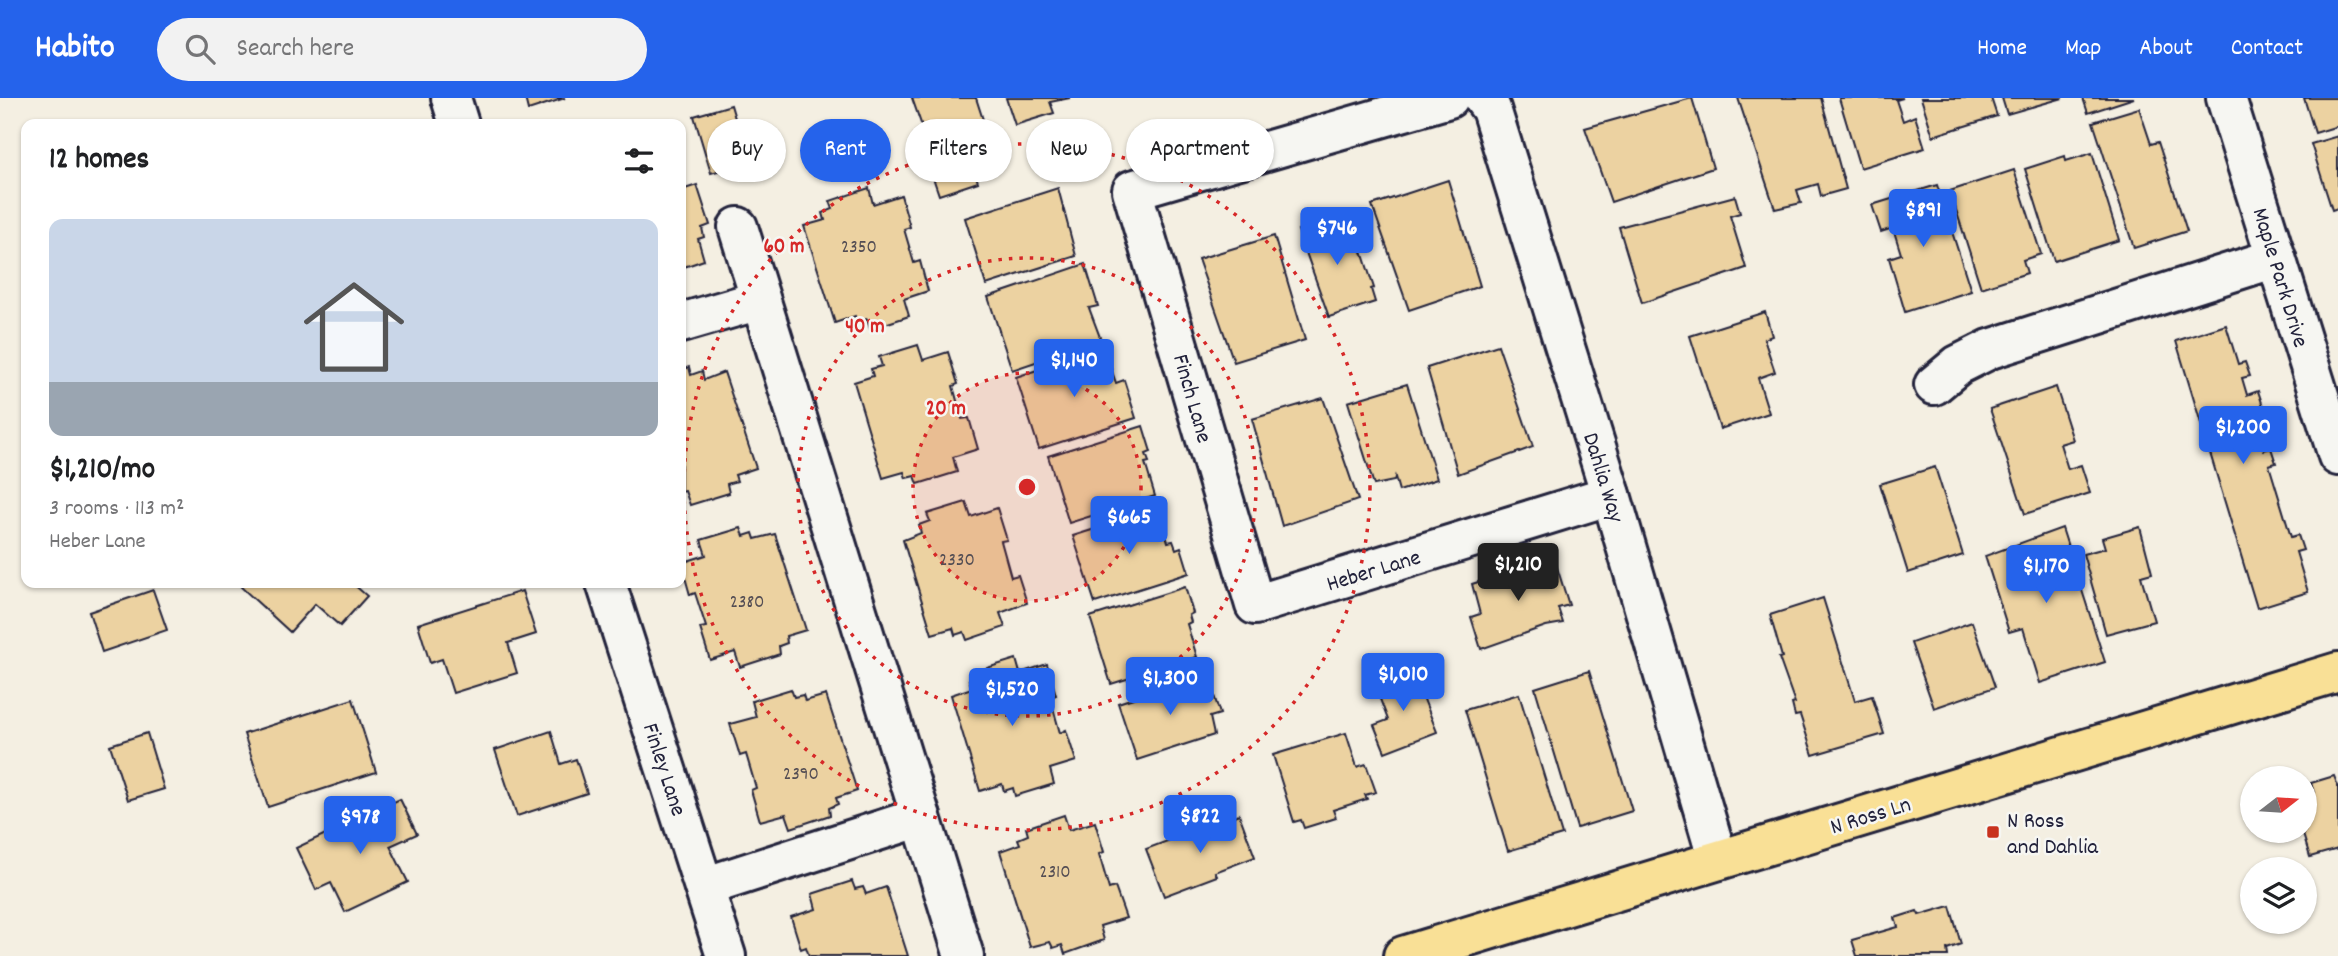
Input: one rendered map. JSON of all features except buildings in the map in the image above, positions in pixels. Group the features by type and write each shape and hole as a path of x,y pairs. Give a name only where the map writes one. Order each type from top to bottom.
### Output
{"main road":[{"name":"N Ross Ln","path":"1403,956 2338,672"}],"street":[{"path":"451,98 457,119"},
{"name":"Finch Lane","path":"1255,605 1132,190 1449,98"},
{"name":"Dahlia Way","path":"1483,98 1491,109 1611,495 1718,860"},
{"name":"Maple Park Drive","path":"2226,98 2276,258 2331,408 2338,456"},
{"path":"738,228 964,956"},
{"path":"1934,385 1958,365 1990,349 2276,258"},
{"path":"686,322 761,300"},
{"name":"Heber Lane","path":"1255,605 1611,495"},
{"name":"Finley Lane","path":"608,588 726,956"},
{"path":"704,887 921,817"}],"place":[{"name":"N Ross and Dahlia","path":"1993,832"}]}
